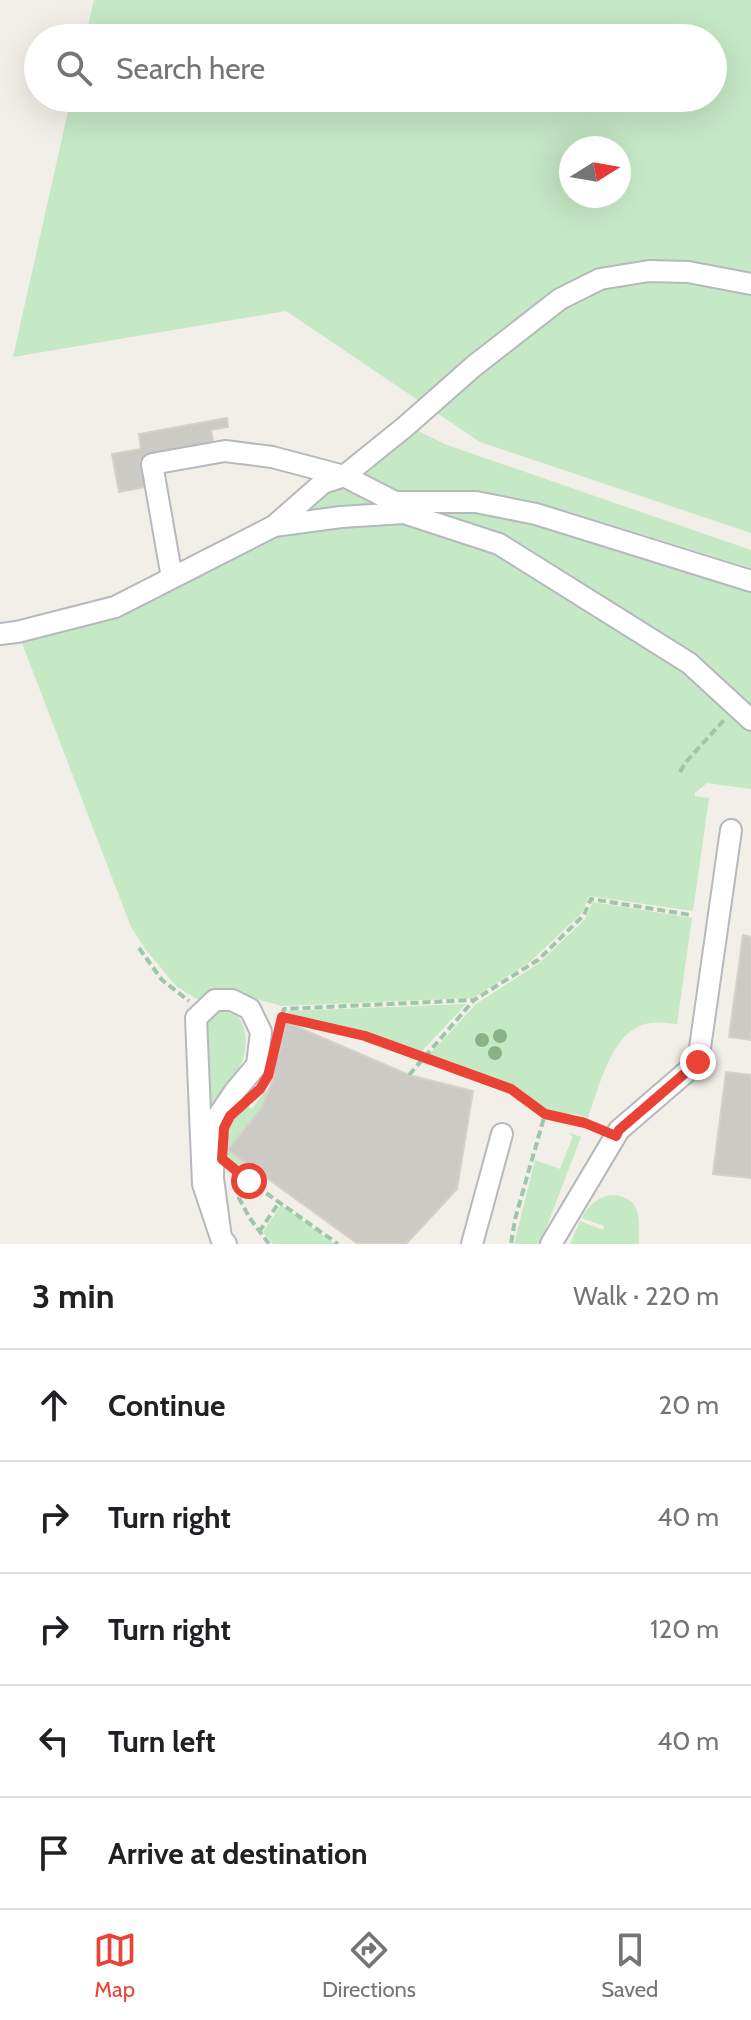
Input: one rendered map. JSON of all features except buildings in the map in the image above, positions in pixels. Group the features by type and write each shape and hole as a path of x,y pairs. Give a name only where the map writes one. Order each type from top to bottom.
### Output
{"street":[{"path":"0,634 115,607 274,526 323,483 344,476 474,366 560,299 600,279 649,271 688,272 751,284"},
{"path":"172,578 152,464 225,451 272,457 344,476 400,508 499,544 689,663 751,720"},
{"path":"274,526 400,508 476,502 536,514 751,581"},
{"path":"551,1244 619,1130 698,1062 731,830"},
{"path":"215,1000 232,1000 250,1009 261,1032 257,1065 214,1122 213,1178 224,1241 203,1184 196,1018 215,1000"},
{"path":"472,1244 502,1134"}],"path":[{"path":"680,772 735,706"},
{"path":"409,1075 474,1000 538,960 584,915 591,899 691,915"},
{"path":"139,948 162,980 202,1011"},
{"path":"280,1029 284,1009 474,1000"},
{"path":"282,1017 365,1036 424,1057 511,1089 545,1114 585,1123 616,1136"},
{"path":"511,1244 515,1219 545,1114"},
{"path":"231,1166 338,1244"},
{"path":"249,1181 239,1198 269,1244"},
{"path":"259,1232 280,1201"}],"green space":[{"path":"94,0 751,0 751,533 480,442 286,311 13,357 68,112 727,112 727,24 88,24"},
{"path":"412,428 447,445 751,550 751,568 530,502 488,495 399,495 367,477 366,471"},
{"path":"344,484 388,507 297,515 310,498"},
{"path":"426,510 499,515 751,588 751,711 565,572 496,533"},
{"path":"402,520 489,546 661,652 751,729 751,789 707,783 695,793 695,796 709,798 693,911 589,896 582,913 531,961 473,998 282,1006 231,990 200,1001 176,986 131,927 20,638 297,528"},
{"path":"593,902 692,918 677,1024 645,1024 623,1038 608,1063 588,1118 551,1113 509,1084 429,1055 476,1004 538,964 585,919"},
{"path":"466,1004 421,1052 362,1031 287,1015 289,1011"},
{"path":"222,1012 234,1014 241,1021 246,1040 245,1051 237,1072 209,1108 201,1035 208,1017"},
{"path":"266,1089 268,1091 261,1109 229,1150 254,1169 250,1176 230,1160 225,1133 232,1118 248,1106 252,1109"},
{"path":"570,1133 581,1137 540,1244 514,1244 535,1160 560,1169 573,1136"},
{"path":"613,1195 635,1205 639,1219 639,1244 570,1244 580,1221 603,1230 604,1226 582,1218 594,1202"},
{"path":"281,1205 335,1244 273,1244 263,1232"}],"route":[{"path":"249,1181 222,1159 224,1128 230,1116 260,1089 268,1076 282,1017 365,1036 511,1089 545,1114 585,1123 616,1136 619,1130 698,1062"}]}
